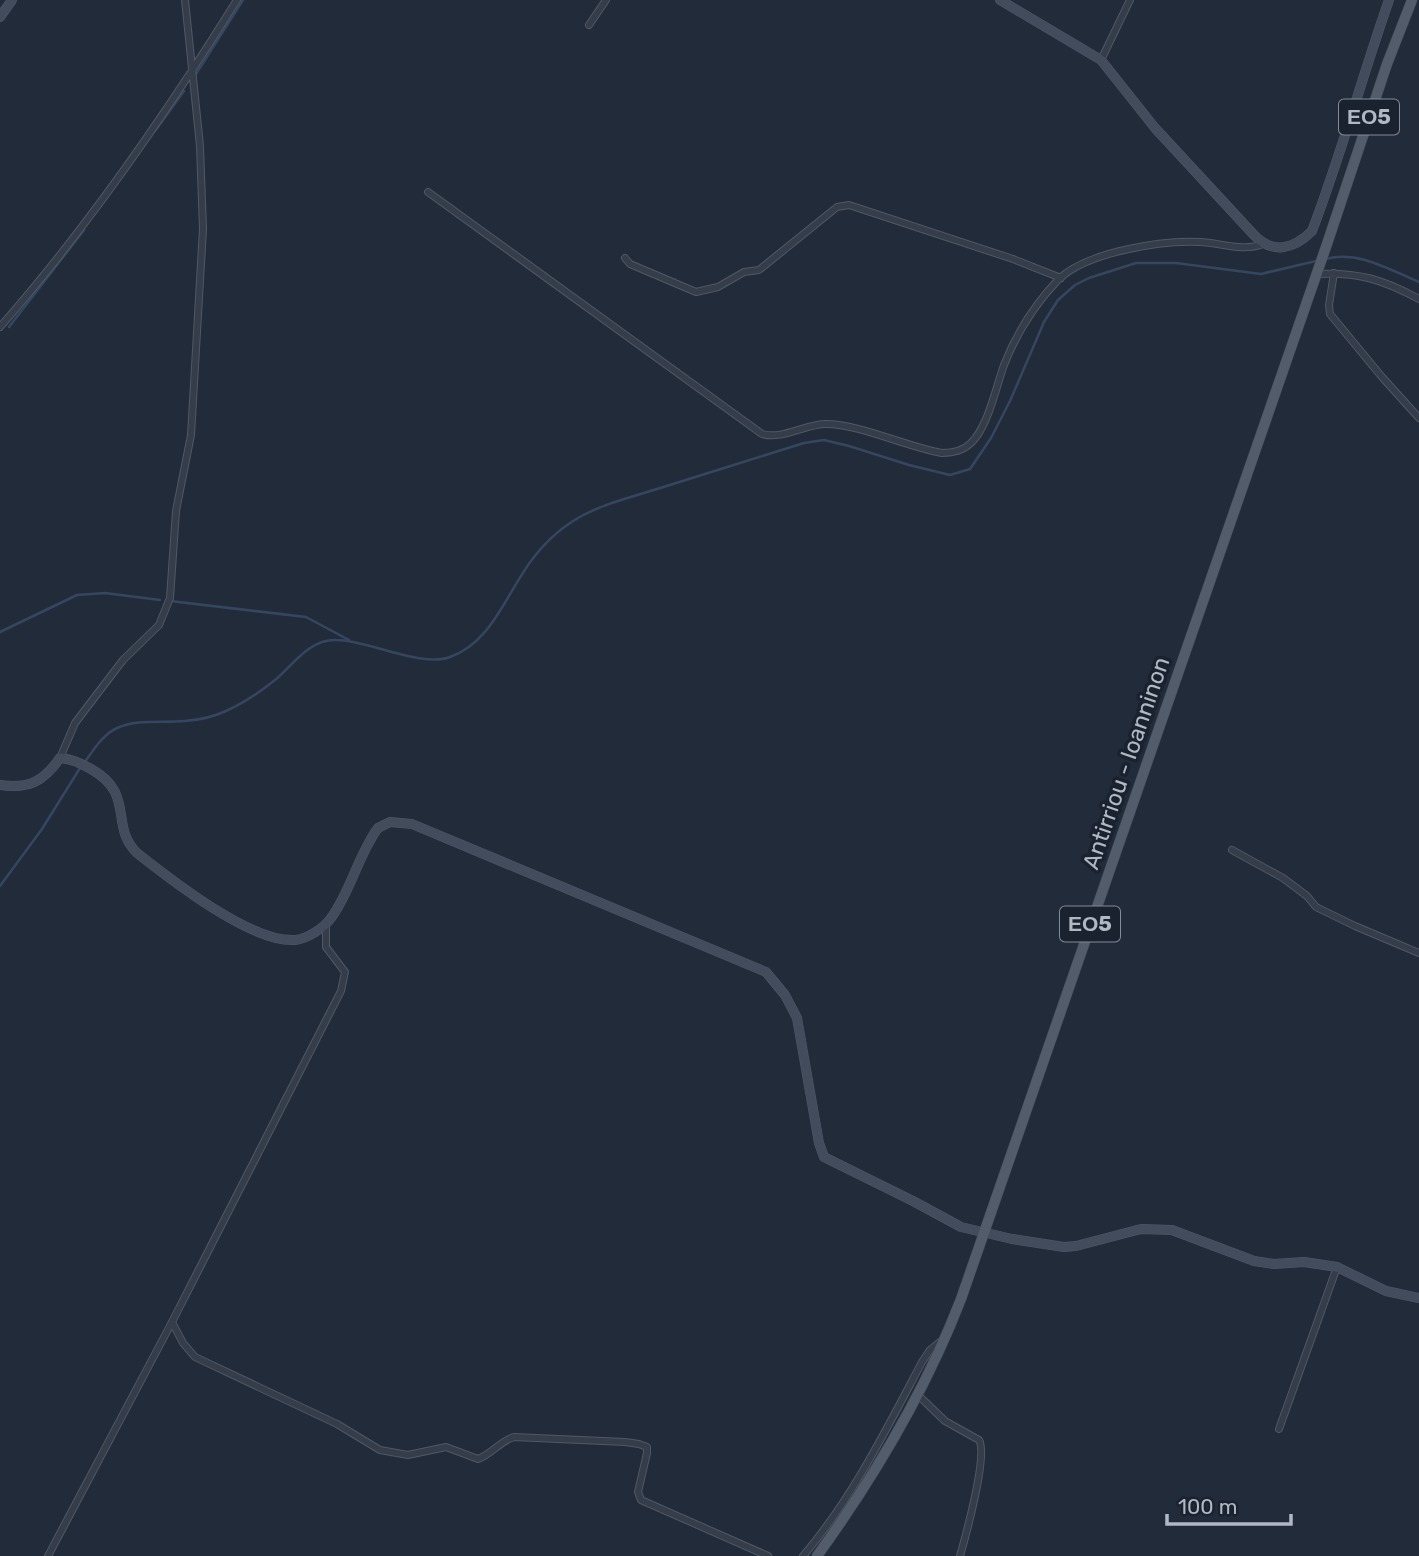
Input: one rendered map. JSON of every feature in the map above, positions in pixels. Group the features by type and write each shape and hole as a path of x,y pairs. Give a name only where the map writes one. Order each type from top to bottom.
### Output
{"main road":[{"name":"Antirriou - Ioanninon","path":"817,1556 862,1493 919,1396 947,1335 1387,64 1412,0"}],"street":[{"path":"0,17 12,0"},
{"path":"0,785 25,786 49,772 60,758 75,723 123,660 159,625 170,598 176,511 193,413 203,229 201,157 185,0"},
{"path":"0,327 28,295 120,174 193,71 237,0"},
{"path":"589,25 606,0"},
{"path":"1000,0 1101,61 1155,128 1263,244"},
{"path":"1101,61 1130,0"},
{"path":"428,192 766,435 831,424 926,450 953,453 974,442 1005,364 1028,316 1061,278 1089,262 1154,243 1197,242 1247,248 1263,244 1281,248 1304,238 1312,231 1338,161 1348,121 1389,0"},
{"path":"625,258 630,264 691,291 708,290 744,272 759,270 837,207 849,205 1013,259 1061,278"},
{"path":"1312,231 1328,240"},
{"path":"1317,272 1371,277 1419,299"},
{"path":"1334,273 1330,314 1419,418"},
{"path":"60,758 77,762 111,783 120,805 127,840 131,847 159,870 208,904 258,931 282,939 300,939 326,925 347,890 376,831 390,822 401,822 420,827 766,972 785,995 797,1018 819,1143 824,1157 954,1224 983,1233 1063,1247 1084,1245 1120,1233 1163,1228 1180,1231 1254,1261 1274,1264 1304,1262 1337,1267 1386,1291 1419,1298"},
{"path":"1232,850 1283,878 1307,896 1316,907 1419,953"},
{"path":"48,1556 172,1322 345,980 344,967 326,947 326,925"},
{"path":"1279,1429 1337,1267"},
{"path":"172,1322 187,1349 198,1359 337,1424 387,1452 408,1455 446,1447 478,1459 505,1440 514,1437 643,1445 647,1447 647,1452 638,1492 639,1499 768,1556"},
{"path":"803,1556 839,1508 922,1362 930,1350 947,1335"},
{"path":"919,1396 939,1416 979,1440 982,1446 981,1464 960,1556"}],"waterway":[{"path":"196,74 243,0"},
{"path":"155,131 184,91"},
{"path":"9,327 84,230"},
{"path":"1326,259 1362,259 1419,282"},
{"path":"84,763 102,739 125,725 201,719 233,708 282,674 310,648 326,641 349,641 425,659 450,657 465,650 488,628 524,570 547,542 573,521 614,502 804,443 824,440 950,475 970,469 991,438 1010,401 1044,322 1058,300 1075,285 1089,278 1136,263 1176,263 1261,274 1316,261"},
{"path":"0,632 77,595 105,593 160,600"},
{"path":"170,601 306,617 349,640"},
{"path":"0,886 42,829 80,768"}]}
